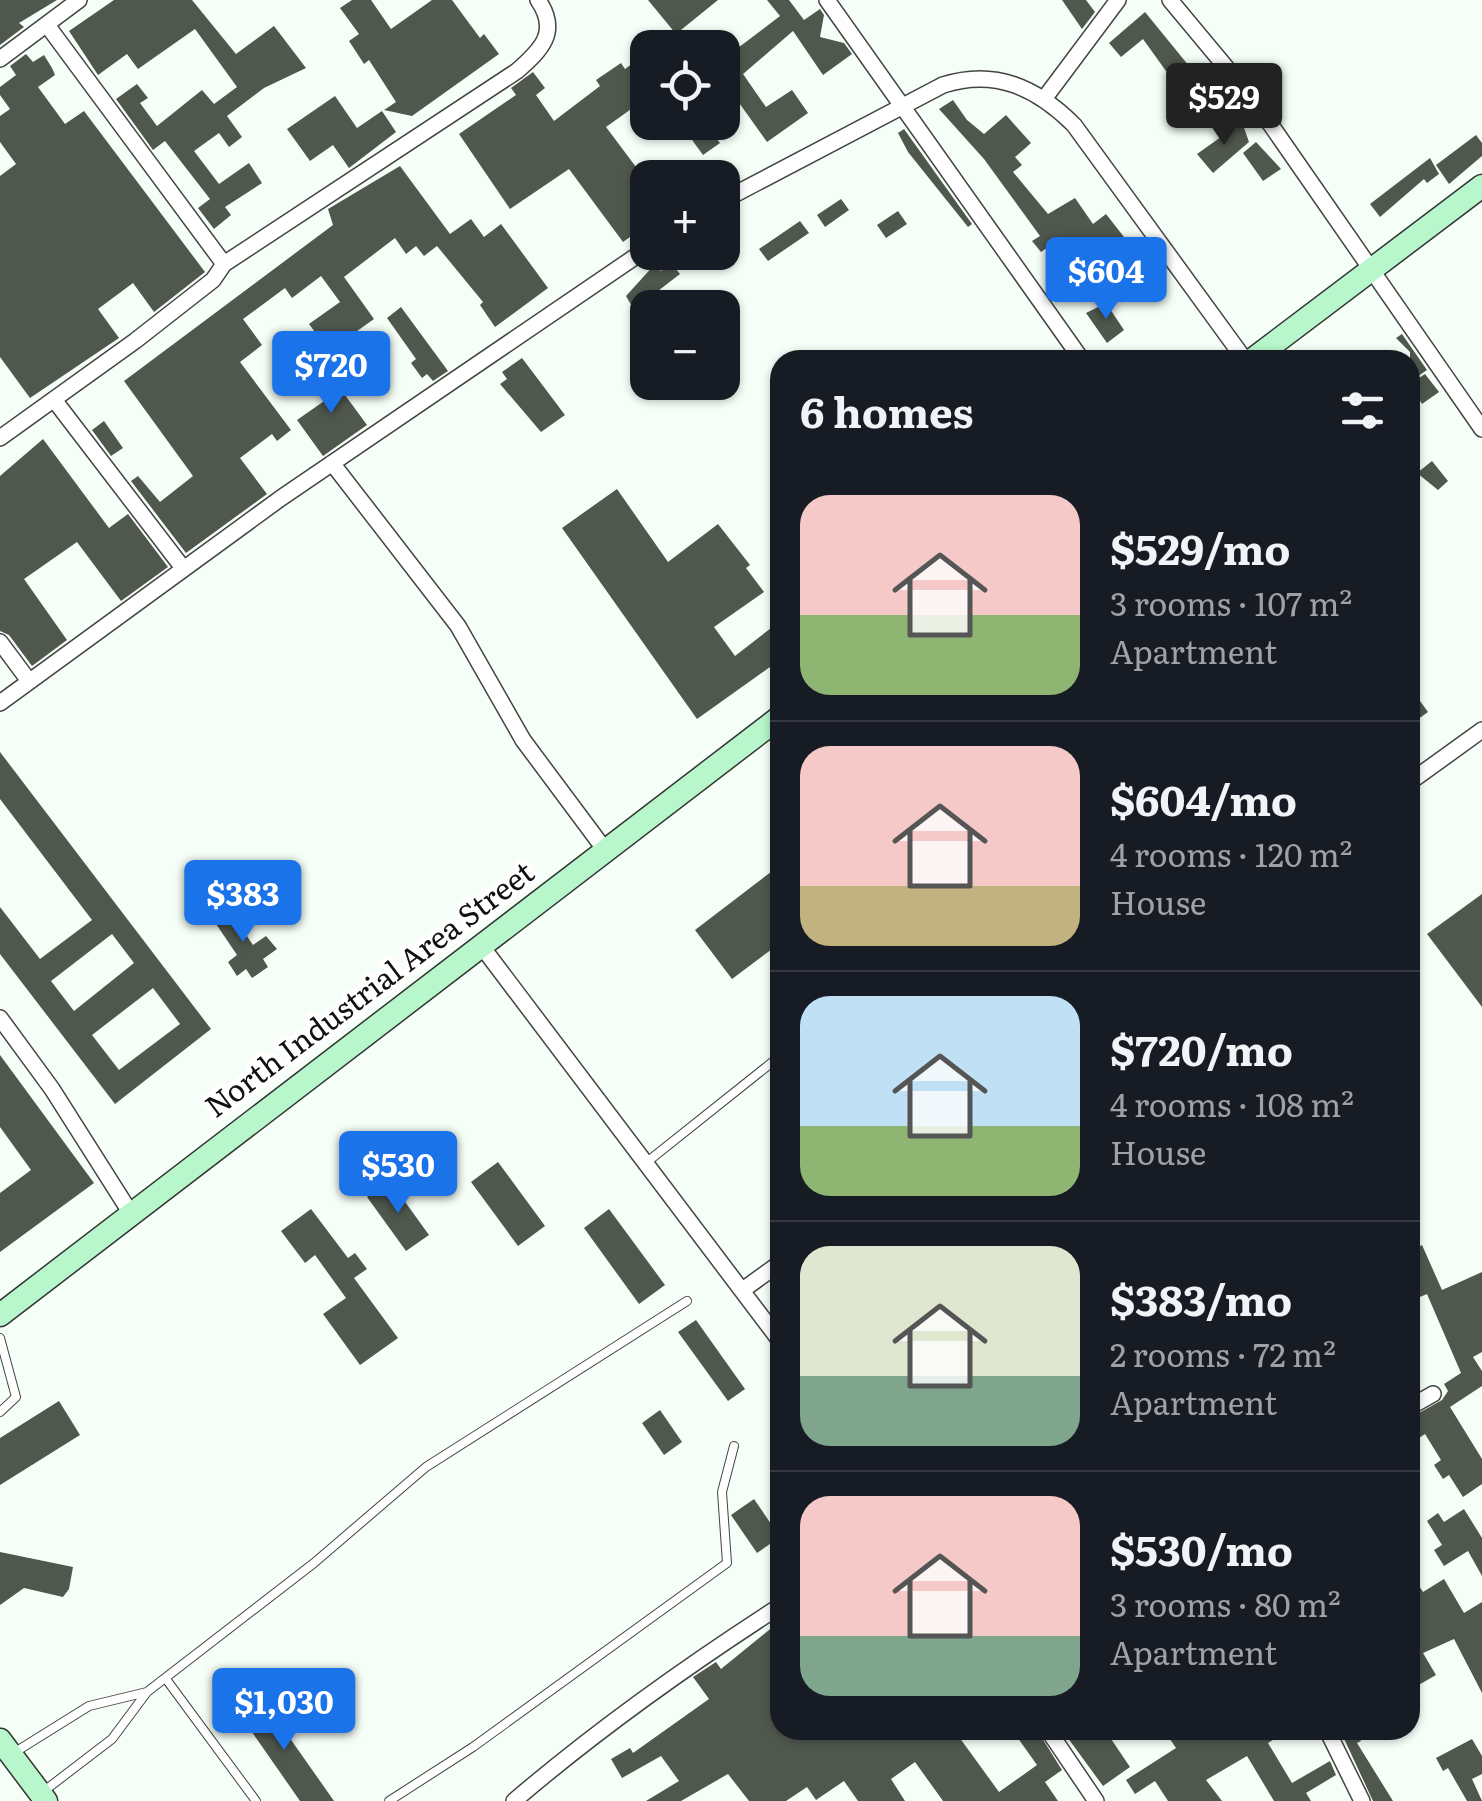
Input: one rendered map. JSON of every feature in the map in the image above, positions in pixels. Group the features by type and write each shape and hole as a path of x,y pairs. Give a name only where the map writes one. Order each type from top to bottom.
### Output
{"main road":[{"path":"1262,350 1482,186"},
{"name":"North Industrial Area Street","path":"0,1315 770,726"},
{"path":"6,1748 43,1797"}],"street":[{"path":"0,59 79,0"},
{"path":"0,438 212,280 224,264 516,71 547,40 548,17 538,0"},
{"path":"827,0 1075,350"},
{"path":"1044,99 1118,0"},
{"path":"1170,0 1255,102 1482,429"},
{"path":"47,25 224,264"},
{"path":"740,192 943,85 974,76 1013,83 1044,99 1074,125 1242,350"},
{"path":"0,703 332,463 630,260"},
{"path":"54,401 183,568"},
{"path":"332,463 458,626 523,740 606,850"},
{"path":"0,642 29,681"},
{"path":"1420,775 1482,730"},
{"path":"480,944 770,1327"},
{"path":"0,1018 52,1089 130,1212"},
{"path":"744,1289 770,1271"},
{"path":"1420,1401 1433,1394"},
{"path":"514,1801 582,1743 675,1674 770,1612"},
{"path":"1055,1740 1096,1801"},
{"path":"1332,1740 1362,1801"}],"lane":[{"path":"647,1162 770,1064"},
{"path":"43,1797 112,1739 148,1692 314,1563 426,1467 687,1301"},
{"path":"0,1338 16,1385 16,1397 0,1412"},
{"path":"389,1801 473,1747 727,1563 722,1492 734,1446"},
{"path":"166,1678 256,1801"},
{"path":"6,1748 89,1706 148,1692"}],"building":[{"path":"0,0 57,0 19,23 24,27 0,45"},
{"path":"114,0 192,0 236,54 274,26 306,68 264,88 227,116 242,137 229,147 219,133 194,151 219,184 249,163 262,183 225,207 231,215 214,229 198,208 210,199 165,141 153,150 116,99 137,84 148,98 140,103 157,126 202,90 214,104 237,87 195,29 138,69 127,54 98,75 69,31"},
{"path":"352,0 371,0 391,29 432,0 452,0 480,38 484,34 499,54 412,116 384,110 396,102 369,60 364,64 349,41 359,34 340,8"},
{"path":"648,0 718,0 681,30 673,30"},
{"path":"767,0 789,0 804,20 820,9 824,15 820,37 844,43 852,54 823,75 793,31 743,74 766,107 792,90 808,113 767,142 740,104 740,46 780,16"},
{"path":"1062,0 1086,0 1095,12 1082,29"},
{"path":"1145,12 1220,104 1202,120 1178,73 1171,78 1143,39 1121,57 1109,43"},
{"path":"26,54 33,62 44,55 52,68 55,75 38,87 65,124 84,111 205,272 154,312 133,283 98,309 119,338 30,398 0,357 0,176 16,164 0,142 0,116 10,109 0,95 0,87 16,75 10,66"},
{"path":"621,63 625,69 630,65 630,110 606,127 631,160 630,237 623,242 569,169 510,209 459,134 516,95 511,88 533,72 545,88 536,95 554,121 600,86 596,80"},
{"path":"335,96 357,128 382,111 396,132 349,168 333,145 310,161 287,129"},
{"path":"953,100 967,120 984,134 1006,115 1031,143 1015,157 1022,165 1013,172 1048,214 1075,198 1093,224 1106,214 1124,237 1113,248 1136,282 1114,299 1090,269 1070,284 1048,247 1041,252 1032,241 1040,236 984,159 939,109"},
{"path":"1242,122 1249,142 1213,173 1197,154"},
{"path":"904,129 972,224 968,227 908,152 898,133"},
{"path":"1476,135 1482,143 1482,156 1449,184 1436,165"},
{"path":"692,140 718,140 720,143 703,155"},
{"path":"1256,142 1281,169 1263,181 1243,153"},
{"path":"1430,158 1439,174 1427,183 1424,179 1380,217 1370,204"},
{"path":"400,166 450,234 471,219 484,237 501,224 548,288 495,327 480,305 483,302 437,246 424,256 416,246 406,254 395,238 344,277 374,319 329,351 309,324 340,302 321,276 292,298 285,288 243,319 262,345 240,362 291,430 277,441 272,434 240,458 267,494 186,553 131,481 138,476 160,502 193,476 124,381 333,225 328,209"},
{"path":"841,199 849,210 825,227 817,215"},
{"path":"898,211 907,224 886,238 877,225"},
{"path":"800,221 809,233 768,261 759,249"},
{"path":"650,270 677,270 680,274 659,290 631,290"},
{"path":"1106,303 1124,330 1107,343 1086,313"},
{"path":"401,307 448,371 433,381 427,374 422,378 411,363 416,359 387,318"},
{"path":"1402,334 1413,350 1408,350 1396,338"},
{"path":"522,358 565,415 541,432 500,384 507,379 502,372"},
{"path":"323,365 367,425 323,456 297,420 327,399 310,374"},
{"path":"1425,374 1439,392 1422,404 1420,401 1420,377"},
{"path":"104,421 123,448 111,456 92,430"},
{"path":"43,439 109,528 128,514 168,567 121,601 77,542 24,579 67,640 32,666 9,635 0,631 0,476"},
{"path":"1432,461 1448,481 1438,490 1420,475 1420,471"},
{"path":"617,489 668,562 718,524 750,565 746,568 764,592 714,627 735,656 770,629 770,667 697,719 562,528"},
{"path":"1420,701 1428,712 1420,718"},
{"path":"0,752 211,1029 115,1104 0,954 0,907 40,959 92,920 0,799","holes":["112,934 134,963 74,1011 51,981","153,988 180,1024 119,1070 92,1035"]},
{"path":"770,873 770,950 732,979 695,930"},
{"path":"1482,894 1482,1007 1427,934"},
{"path":"226,905 253,945 266,936 277,949 263,959 268,967 252,978 246,969 237,976 228,962 237,955 210,915"},
{"path":"0,1055 94,1183 0,1252 0,1193 31,1170 0,1127"},
{"path":"498,1162 545,1226 518,1246 471,1182"},
{"path":"390,1181 429,1235 406,1251 367,1197"},
{"path":"311,1209 348,1258 355,1253 367,1269 354,1278 398,1338 360,1365 323,1314 346,1298 315,1255 305,1263 281,1231"},
{"path":"609,1209 665,1285 639,1304 584,1228"},
{"path":"1420,1246 1442,1290 1482,1272 1482,1352 1473,1357 1482,1371 1482,1386 1450,1407 1482,1459 1482,1484 1463,1497 1449,1475 1443,1479 1434,1465 1441,1460 1425,1434 1420,1437 1420,1412 1442,1400 1448,1391 1444,1384 1461,1373 1427,1294 1420,1297"},
{"path":"696,1320 745,1389 728,1401 678,1332"},
{"path":"59,1401 80,1435 0,1485 0,1438"},
{"path":"660,1410 682,1442 664,1455 642,1423"},
{"path":"754,1499 770,1522 770,1544 757,1553 731,1515"},
{"path":"1464,1509 1482,1538 1482,1576 1468,1551 1444,1566 1434,1550 1442,1545 1427,1521 1438,1513 1444,1522"},
{"path":"0,1552 73,1567 69,1589 63,1597 24,1588 0,1605"},
{"path":"1444,1579 1464,1613 1482,1602 1482,1693 1454,1639 1423,1653 1436,1675 1420,1684 1420,1587 1423,1592"},
{"path":"770,1629 770,1740 961,1740 999,1792 1037,1765 1019,1740 1043,1740 1062,1770 1045,1782 1058,1801 943,1801 915,1762 891,1779 905,1801 858,1801 844,1781 816,1800 807,1787 786,1801 749,1801 728,1774 681,1801 646,1801 679,1781 661,1756 622,1778 611,1759 630,1748 633,1753 709,1699 693,1677 716,1662 721,1669"},
{"path":"261,1697 334,1801 300,1801 238,1712"},
{"path":"1472,1739 1482,1756 1482,1774 1472,1779 1482,1801 1467,1801 1448,1768 1443,1771 1436,1758"},
{"path":"1069,1740 1112,1740 1130,1767 1103,1786"},
{"path":"1171,1740 1273,1740 1268,1743 1292,1783 1330,1761 1336,1775 1306,1793 1311,1801 1274,1801 1247,1756 1206,1780 1222,1801 1168,1801 1155,1781 1135,1794 1126,1780 1176,1748"},
{"path":"1345,1740 1360,1740 1357,1743 1393,1801 1373,1801"}]}
